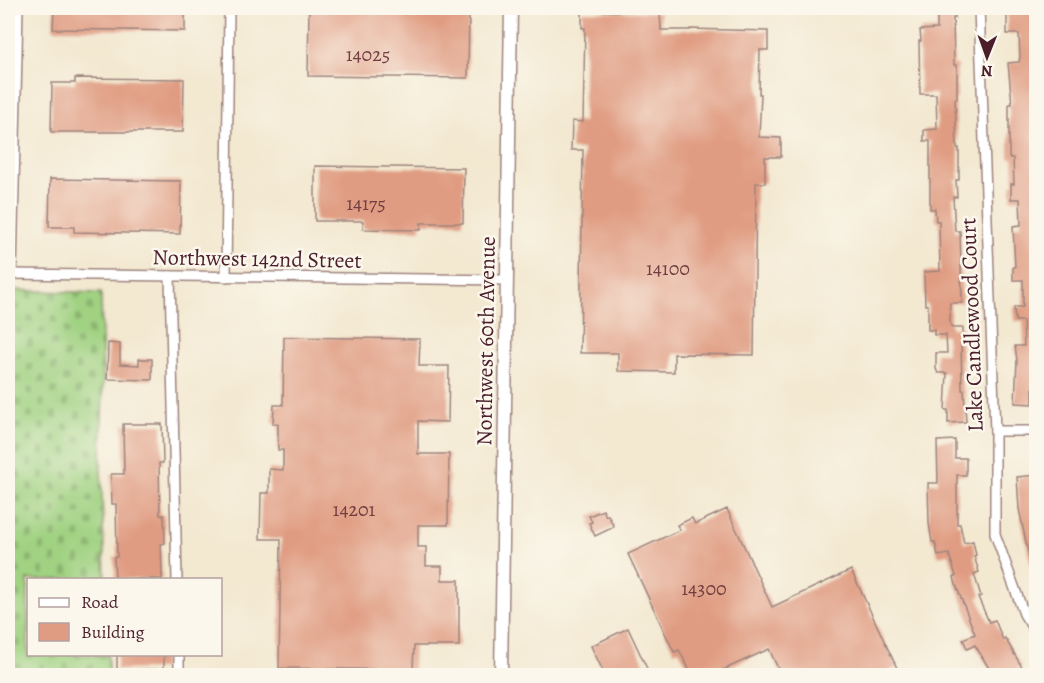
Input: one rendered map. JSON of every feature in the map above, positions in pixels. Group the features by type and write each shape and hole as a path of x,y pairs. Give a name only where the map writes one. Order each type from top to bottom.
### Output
{"street":[{"path":"10,274 18,8"},
{"path":"226,277 229,8"},
{"name":"Northwest 60th Avenue","path":"501,675 512,8"},
{"name":"Lake Candlewood Court","path":"979,8 995,431 995,534 1024,614 1036,633"},
{"name":"Northwest 142nd Street","path":"10,274 507,280"},
{"path":"170,276 177,578"},
{"path":"995,431 1036,431"},
{"path":"179,656 180,675"}],"green space":[{"path":"8,290 101,293 103,383 101,467 105,578 27,578 27,656 108,656 108,675 8,675"}],"building":[{"path":"54,8 185,8 185,31 53,29"},
{"path":"309,8 469,8 468,78 308,76"},
{"path":"937,8 955,8 955,18 953,18 954,65 957,65 957,99 955,99 959,180 956,180 957,197 953,197 955,231 960,231 962,303 950,303 950,323 952,328 963,328 962,390 964,390 966,422 948,423 948,410 945,410 947,373 938,373 936,369 936,353 947,353 946,335 934,335 934,330 928,330 924,272 940,271 939,221 936,221 935,209 930,209 930,141 924,141 924,130 937,129 936,94 920,94 919,41 921,41 920,30 937,29"},
{"path":"1007,8 1033,10 1034,43 1036,43 1036,116 1033,116 1034,139 1036,139 1036,387 1033,387 1033,404 1015,403 1017,360 1015,346 1024,346 1023,321 1015,321 1014,307 1023,307 1023,280 1013,280 1013,267 1015,267 1013,226 1021,225 1020,199 1011,199 1011,184 1014,184 1013,158 1009,158 1009,104 1012,104 1008,63 1019,62 1020,57 1019,34 1007,34"},
{"path":"582,11 660,12 661,30 768,31 768,50 760,50 759,137 781,138 781,157 765,157 765,183 756,183 754,355 674,354 674,372 618,371 618,353 580,353 583,150 571,150 572,121 583,122 585,28 582,28"},
{"path":"75,78 184,79 183,132 51,132 52,83 75,83"},
{"path":"315,166 464,168 463,223 421,223 421,230 363,229 363,221 315,221"},
{"path":"50,179 181,181 180,234 74,232 74,227 49,227"},
{"path":"284,337 420,339 419,366 449,366 448,422 418,421 418,454 449,454 448,525 418,525 418,547 426,547 426,566 442,566 442,580 459,580 459,646 414,646 413,670 279,668 281,539 260,539 261,493 269,493 269,469 283,470 283,450 278,450 278,424 273,424 274,405 283,405"},
{"path":"108,343 120,344 120,364 139,365 139,359 152,359 152,380 107,379"},
{"path":"123,424 162,424 163,463 159,463 160,515 164,515 165,543 161,544 162,578 115,578 116,504 112,504 111,474 124,474"},
{"path":"955,440 955,458 966,458 966,475 957,475 957,524 960,524 964,543 973,541 976,555 974,556 979,572 974,574 981,596 978,597 989,622 995,620 1003,640 1005,638 1022,667 1006,675 993,675 975,645 967,649 963,639 975,634 956,585 954,577 956,576 949,554 938,556 935,542 932,542 928,483 938,483 937,441"},
{"path":"1036,475 1036,570 1032,571 1019,509 1017,477"},
{"path":"727,509 772,607 851,570 897,668 880,675 781,675 769,649 712,675 692,675 679,650 674,652 628,554 680,530 677,525 692,518 695,524"},
{"path":"603,510 614,527 595,536 589,523 592,522 589,516"},
{"path":"628,628 650,675 605,675 591,646"},
{"path":"117,656 164,656 164,669 117,670"}]}
